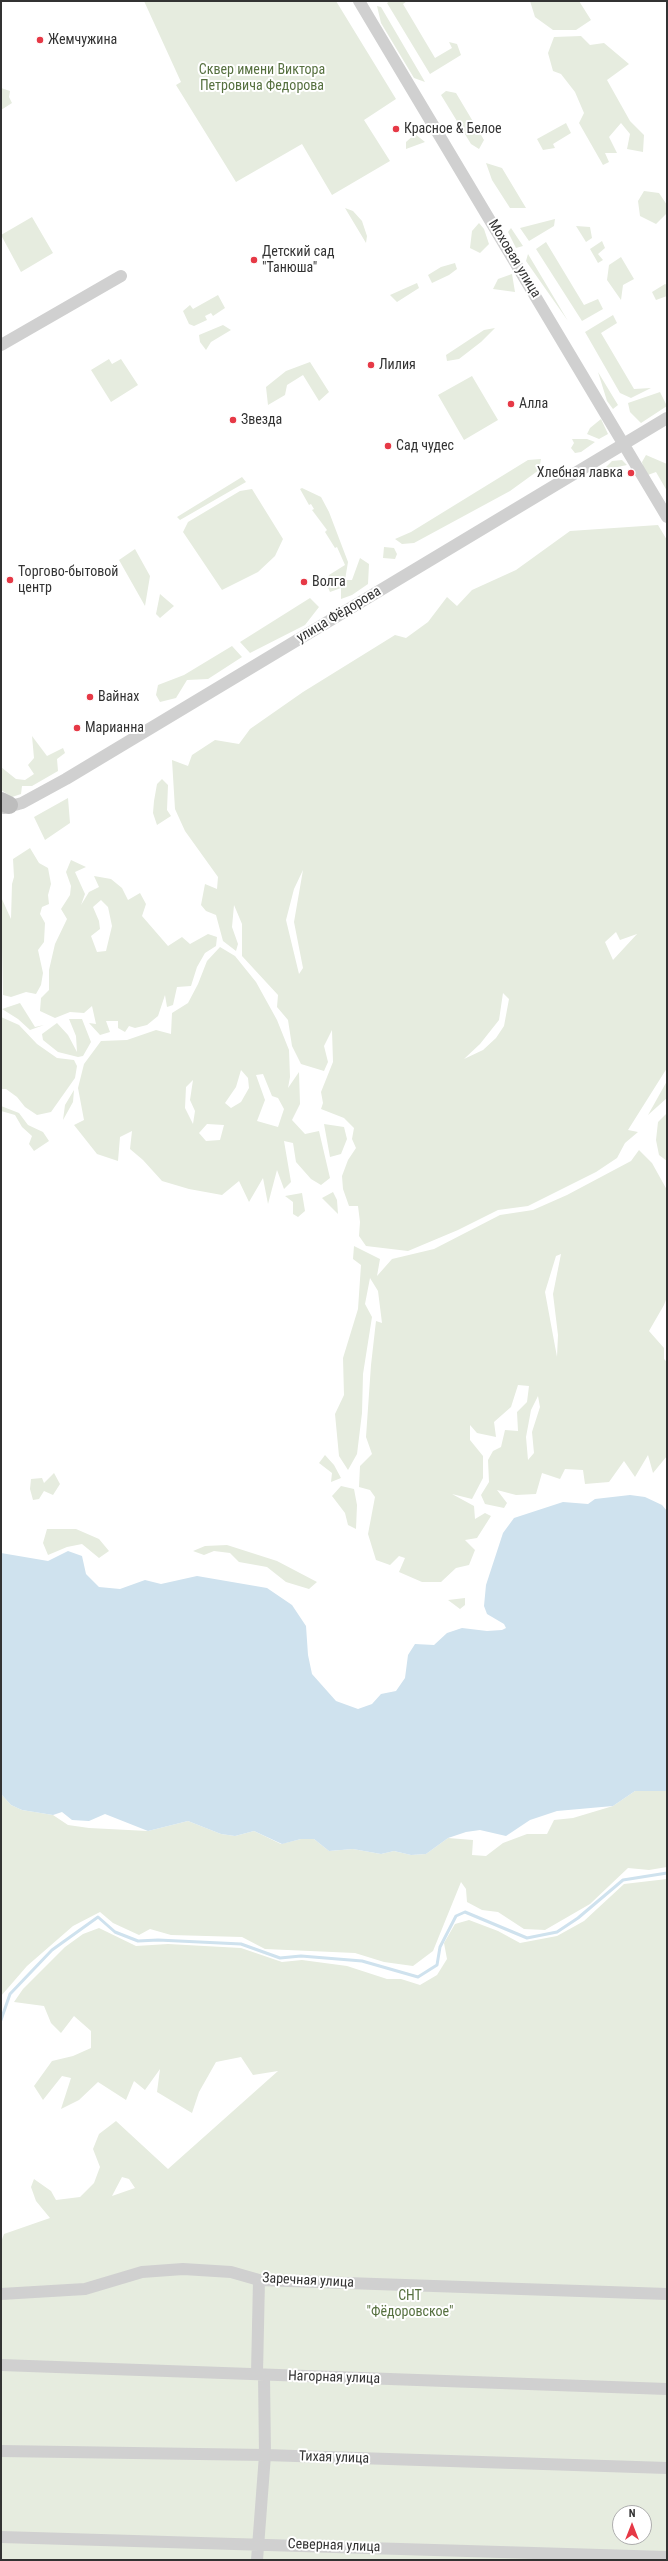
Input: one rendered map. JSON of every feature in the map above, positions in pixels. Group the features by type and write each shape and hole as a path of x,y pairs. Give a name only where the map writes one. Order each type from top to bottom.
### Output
{"street":[{"name":"Моховая улица","path":"359,1 667,517"},
{"path":"1,345 121,276"},
{"name":"улица Фёдорова","path":"4,805 22,803 66,779 667,418"},
{"name":"Заречная улица","path":"1,2294 85,2290 142,2272 166,2269 231,2272 259,2280 667,2294"},
{"path":"257,2560 265,2455 260,2374 259,2280"},
{"name":"Нагорная улица","path":"1,2365 667,2389"},
{"name":"Тихая улица","path":"1,2451 265,2455 667,2468"},
{"name":"Северная улица","path":"1,2537 667,2557"}],"green space":[{"name":"Сквер имени Виктора Петровича Федорова","path":"144,1 336,1 396,99 364,120 390,161 332,195 302,144 236,182 176,85 181,82"},
{"path":"390,1 407,1 403,4 435,58 452,48 449,42 457,44 461,55 430,74 387,3"},
{"path":"530,1 579,1 591,20 576,30 553,30 535,17"},
{"path":"377,6 381,7 425,82 414,78 381,23"},
{"path":"581,36 590,45 604,43 629,64 607,80 630,121 644,135 643,152 627,149 630,134 621,123 609,137 617,153 605,153 609,162 603,165 579,123 584,113 575,92 561,74 553,71 548,53 554,37"},
{"path":"1,88 10,91 9,97 12,103 1,110"},
{"path":"446,91 456,93 484,140 479,149 471,144 441,95"},
{"path":"566,123 571,133 553,144 555,148 543,150 537,139"},
{"path":"415,134 425,142 406,149 406,142"},
{"path":"486,163 502,168 526,208 510,208 492,180"},
{"path":"644,191 659,193 667,205 667,213 656,224 640,216 638,201"},
{"path":"345,208 353,211 362,221 367,236 366,243"},
{"path":"32,217 53,253 21,272 1,235"},
{"path":"555,219 554,226 529,241 520,228"},
{"path":"479,223 484,229 489,244 480,253 470,248 472,231"},
{"path":"576,226 590,227 592,238 586,242"},
{"path":"511,228 523,246 516,248 508,232"},
{"path":"602,241 605,248 598,254 603,260 598,263 590,249"},
{"path":"546,242 584,305 598,299 603,309 582,321 536,249"},
{"path":"528,254 568,321 526,261"},
{"path":"621,257 634,279 623,285 621,300 607,280 609,265"},
{"path":"455,263 457,269 449,275 432,283 428,275 441,267"},
{"path":"512,274 515,292 493,289 498,279"},
{"path":"417,283 419,288 397,302 390,295"},
{"path":"665,284 667,285 667,296 656,300 652,292"},
{"path":"218,295 225,308 213,316 211,313 205,316 207,320 194,326 189,324 183,311 190,305 193,309"},
{"path":"613,315 617,323 601,333 634,389 651,388 631,398 620,393 585,332"},
{"path":"223,325 231,330 211,342 206,350 200,342 199,335"},
{"path":"495,328 481,342 459,359 447,361 446,355 484,330"},
{"path":"109,359 112,364 121,359 138,385 111,402 91,370"},
{"path":"310,362 329,392 319,401 303,375 287,385 285,395 268,405 266,387 286,371"},
{"path":"598,372 618,405 613,409 607,401"},
{"path":"472,376 498,420 464,440 438,395"},
{"path":"660,392 667,406 641,423 630,412 628,403"},
{"path":"601,419 608,434 599,439 587,434 590,428"},
{"path":"572,439 587,439 595,442 581,452 575,453 571,448 574,443"},
{"path":"646,455 667,464 667,491 656,472 645,476 642,462"},
{"path":"541,459 539,470 510,491 414,543 402,544 395,539 411,532 528,460"},
{"path":"622,460 627,465 603,470 612,461"},
{"path":"242,477 246,482 180,520 177,517"},
{"path":"302,488 321,497 329,512 348,562 345,580 352,580 360,558 369,564 368,584 352,595 341,599 341,588 330,592 326,583 329,575 345,565 337,547 335,548 325,532 327,530 312,510 314,509 311,504 309,505 300,489"},
{"path":"252,489 283,539 275,556 258,572 222,590 183,532 188,522 240,491"},
{"path":"658,525 667,540 667,1068 628,1130 638,1132 625,1143 617,1158 596,1172 528,1206 498,1210 458,1230 408,1251 366,1246 359,1236 360,1222 358,1206 349,1206 343,1189 342,1176 348,1160 356,1148 352,1139 354,1128 344,1118 321,1109 323,1103 321,1092 333,1062 332,1030 324,1046 328,1062 324,1071 301,1064 292,1046 288,1020 277,1007 278,995 242,956 242,924 234,905 232,927 238,944 236,951 223,941 216,915 206,911 201,905 205,884 217,889 218,877 185,831 175,809 172,760 188,766 192,755 215,740 239,744 250,729 303,692 395,635 406,638 428,622 447,597 457,606 472,590 516,570 570,531","holes":["303,870 294,922 303,968 299,974 286,920 294,889","616,932 620,940 637,934 613,960 605,942","503,993 509,999 504,1026 496,1038 483,1050 464,1059 480,1044 499,1020"]},
{"path":"384,547 394,548 397,554 395,559 383,558"},
{"path":"135,549 150,576 145,606 119,560"},
{"path":"160,594 174,606 160,618 156,614"},
{"path":"310,598 319,607 305,625 250,653 240,642"},
{"path":"232,646 242,657 208,679 187,680 176,698 160,702 156,695 158,685 184,675"},
{"path":"32,736 47,756 63,748 65,753 57,759 58,771 32,786 22,786 21,794 12,797 1,790 1,767 16,779 25,780 34,774 28,765 34,758"},
{"path":"162,779 168,785 167,810 171,816 157,825 153,813 154,801 157,784"},
{"path":"68,798 70,823 45,840 34,817"},
{"path":"30,848 39,863 48,868 51,884 48,895 49,904 42,907 40,914 45,923 44,942 38,950 43,973 41,985 36,994 26,992 11,997 3,995 1,897 11,919 12,884 14,877 13,859"},
{"path":"71,860 86,867 75,872 85,894 81,905 89,892 99,887 94,876 111,879 122,888 128,900 140,893 146,904 142,916 168,946 182,937 190,944 208,934 217,937 216,946 205,953 197,967 191,986 177,987 173,1005 167,1007 165,995 158,1016 147,1025 135,1028 129,1026 125,1032 118,1028 118,1021 106,1021 110,1032 100,1035 89,1023 96,1024 92,1006 84,1013 70,1012 55,1018 40,1011 41,998 49,990 49,970 55,944 67,919 61,909 70,895 71,886 66,872","holes":["101,900 108,907 112,926 106,951 97,952 91,936 100,929 99,921 93,907"]},
{"path":"220,947 235,956 256,982 277,1020 289,1050 290,1077 288,1088 299,1072 300,1104 292,1120 305,1134 319,1131 330,1178 321,1185 311,1179 296,1162 293,1143 284,1141 291,1182 284,1189 277,1170 268,1204 263,1178 249,1202 239,1181 222,1195 189,1189 162,1181 143,1160 130,1149 132,1131 120,1137 118,1161 97,1154 74,1125 84,1120 78,1088 84,1064 101,1041 127,1040 156,1030 171,1034 172,1013 188,1003 198,984 207,961","holes":["241,1070 248,1078 249,1088 241,1102 231,1108 225,1103 236,1087","263,1074 272,1096 278,1098 284,1109 278,1127 257,1121 265,1100 256,1075","193,1080 190,1100 195,1111 193,1124 185,1108 186,1087","207,1124 224,1125 220,1140 206,1141 199,1133"]},
{"path":"20,1003 35,1027 44,1025 30,1030 18,1019 2,1009"},
{"path":"1,1017 19,1025 37,1044 57,1058 74,1060 77,1066 75,1078 51,1112 37,1115 25,1107 17,1097 6,1089 1,1089"},
{"path":"69,1019 82,1019 91,1042 83,1056 78,1057 58,1052 43,1040 42,1034 57,1023 68,1035 77,1052 76,1036"},
{"path":"667,1081 667,1098 648,1115"},
{"path":"74,1090 73,1102 63,1120 65,1105"},
{"path":"1,1106 19,1113 28,1125 43,1132 49,1141 34,1151 29,1144 32,1136 22,1127 15,1115 1,1111"},
{"path":"667,1113 667,1161 659,1155 656,1140 658,1122"},
{"path":"324,1124 344,1127 347,1139 341,1154 330,1157"},
{"path":"639,1150 652,1163 667,1190 667,1297 649,1331 664,1348 664,1359 667,1362 667,1456 653,1473 648,1455 635,1477 624,1461 609,1482 585,1484 583,1470 565,1469 560,1479 542,1473 536,1494 516,1495 497,1490 507,1503 504,1508 485,1504 481,1495 489,1482 488,1460 493,1451 501,1447 505,1430 518,1431 517,1412 527,1402 529,1386 518,1385 511,1407 494,1422 496,1437 477,1433 470,1425 470,1440 483,1456 483,1478 472,1499 452,1494 474,1506 475,1519 485,1513 491,1516 477,1538 465,1540 475,1550 469,1565 456,1568 441,1582 422,1582 399,1572 405,1558 399,1556 390,1565 376,1560 368,1534 375,1497 370,1490 359,1487 360,1466 372,1454 366,1437 371,1365 376,1321 382,1323 378,1291 370,1278 365,1304 372,1317 363,1374 362,1413 357,1454 348,1470 339,1456 335,1414 344,1395 343,1358 358,1309 361,1265 353,1259 354,1246 380,1259 377,1276 392,1259 434,1249 500,1215 533,1210 567,1195 631,1161","holes":["561,1254 553,1294 558,1335 557,1357 545,1292 556,1256","538,1396 540,1407 532,1432 534,1453 528,1460 526,1437 531,1410"]},
{"path":"333,1192 337,1200 338,1214 322,1198"},
{"path":"302,1193 305,1211 298,1217 293,1214 293,1202 285,1196"},
{"path":"325,1455 334,1465 341,1478 331,1482 332,1473 319,1463"},
{"path":"54,1473 60,1484 53,1495 44,1491 39,1499 33,1500 30,1489 31,1479 42,1478 44,1483"},
{"path":"341,1486 354,1489 357,1505 356,1529 348,1525 345,1513 332,1496"},
{"path":"47,1529 76,1529 99,1539 109,1551 99,1558 82,1544 67,1547 48,1555 43,1543"},
{"path":"227,1545 277,1561 317,1582 309,1589 286,1582 267,1567 239,1562 230,1553 214,1551 204,1555 193,1551 205,1546"},
{"path":"465,1598 465,1605 460,1609 448,1600"},
{"path":"635,1791 667,1791 667,1867 649,1870 628,1868 590,1904 545,1930 524,1929 498,1912 482,1910 467,1902 466,1889 461,1882 433,1951 413,1966 384,1962 355,1953 265,1949 242,1937 171,1935 150,1929 139,1935 113,1923 100,1912 73,1926 27,1966 1,1996 1,1794 11,1805 22,1810 53,1815 68,1825 89,1828 148,1831 188,1821 221,1834 235,1836 254,1831 281,1844 301,1839 314,1839 329,1851 353,1849 381,1854 394,1851 411,1855 426,1854 448,1838 473,1840 472,1855 486,1856 503,1843 527,1834 547,1834 554,1820 573,1818 613,1806"},
{"name":"СНТ \"Фёдоровское\"","path":"667,1879 667,2560 1,2560 1,2242 4,2234 50,2218 36,2201 31,2187 34,2179 51,2191 56,2200 80,2197 94,2183 100,2167 93,2149 99,2134 116,2121 168,2169 278,2071 253,2075 241,2057 216,2062 199,2092 192,2113 157,2092 160,2069 145,2090 134,2081 126,2100 98,2082 79,2100 61,2109 71,2078 62,2076 43,2100 34,2086 52,2061 73,2056 91,2048 91,2031 74,2016 61,2033 51,2023 44,2006 14,2002 23,1989 65,1947 83,1934 99,1928 136,1946 168,1944 241,1948 282,1962 302,1960 347,1966 387,1979 401,1979 420,1985 437,1975 447,1959 444,1943 455,1924 469,1920 498,1931 520,1943 557,1936 584,1921 624,1884","holes":["122,2177 129,2179 135,2188 112,2196"]}],"water":[{"path":"630,1495 645,1497 662,1505 667,1511 667,1791 635,1791 613,1806 557,1811 530,1820 506,1836 480,1830 466,1832 448,1838 426,1854 411,1855 394,1851 381,1854 353,1849 329,1851 314,1839 301,1839 282,1844 254,1831 235,1836 221,1834 188,1821 148,1831 105,1814 89,1821 72,1820 62,1812 53,1815 22,1810 11,1805 1,1794 1,1553 48,1561 68,1551 82,1556 86,1574 99,1587 120,1589 145,1580 161,1584 197,1576 267,1588 292,1605 306,1626 308,1655 312,1674 336,1701 358,1709 372,1704 381,1694 396,1691 405,1678 408,1655 415,1644 434,1645 447,1633 462,1628 487,1631 502,1630 506,1628 504,1624 487,1614 484,1606 486,1585 503,1533 514,1518 563,1502 588,1504 595,1499"}],"waterway":[{"path":"1,2020 10,1994 52,1950 98,1917 115,1932 138,1941 158,1940 241,1944 280,1958 301,1956 362,1961 418,1977 437,1965 440,1947 456,1916 465,1912 527,1938 557,1932 578,1918 623,1880 667,1873"}],"place":[{"name":"Жемчужина","path":"40,40"},
{"name":"Красное & Белое","path":"396,129"},
{"name":"Детский сад \"Танюша\"","path":"254,260"},
{"name":"Лилия","path":"371,365"},
{"name":"Алла","path":"511,404"},
{"name":"Звезда","path":"233,420"},
{"name":"Сад чудес","path":"388,446"},
{"name":"Хлебная лавка","path":"631,473"},
{"name":"Торгово-бытовой центр","path":"10,580"},
{"name":"Волга","path":"304,582"},
{"name":"Вайнах","path":"90,697"},
{"name":"Марианна","path":"77,728"}]}
